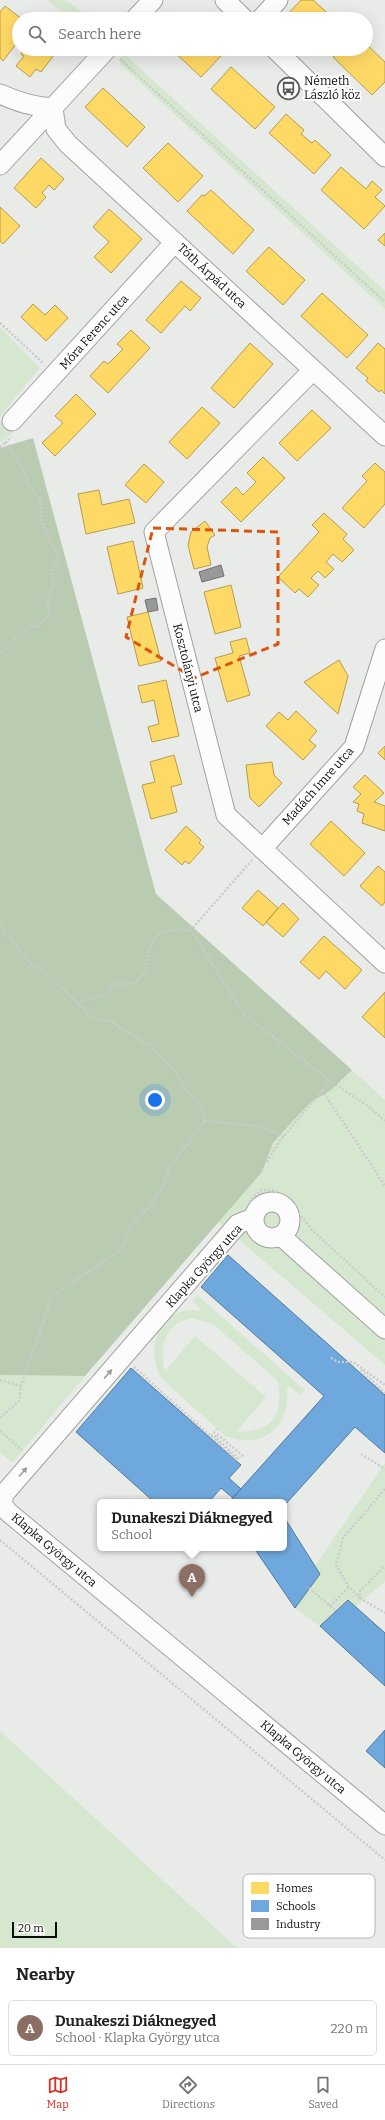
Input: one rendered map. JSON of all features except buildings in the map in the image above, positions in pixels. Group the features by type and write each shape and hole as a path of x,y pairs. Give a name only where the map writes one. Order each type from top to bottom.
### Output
{"street":[{"path":"142,12 153,0"},
{"path":"225,0 237,12"},
{"path":"267,12 278,0"},
{"path":"0,165 53,108 107,56"},
{"path":"282,56 385,157"},
{"path":"0,94 21,103 53,108"},
{"name":"Tóth Árpád utca","path":"53,108 56,129 68,144 385,436"},
{"name":"Móra Ferenc utca","path":"12,422 175,242"},
{"name":"Kosztolányi utca","path":"313,370 154,532 226,815 385,962"},
{"name":"Madách Imre utca","path":"262,849 354,747 385,649"},
{"name":"Klapka György utca","path":"276,1202 286,1209 290,1221 286,1232 281,1236 270,1239 259,1234 255,1230 253,1218 255,1212 264,1204 276,1202"},
{"name":"Klapka György utca","path":"253,1218 238,1224 4,1494 2,1504 14,1517 385,1825"},
{"path":"281,1236 385,1329"}],"path":[{"path":"115,56 385,302"},
{"path":"0,323 55,374"},
{"path":"0,447 16,432 12,422"},
{"path":"0,654 29,626 38,626 50,615 47,600 54,586 51,571 58,558 42,523 40,498 28,485 26,475 6,442"},
{"path":"76,1003 104,995 114,984 134,984 145,973 147,953 159,935 166,931 191,930 262,849"},
{"path":"0,926 32,965 42,968 76,1003 96,1020 110,1021 152,1047 176,1073 188,1092 201,1107 206,1121"},
{"path":"191,930 244,1014 330,1081 368,1106 385,1121"},
{"path":"267,1162 284,1136 330,1081"},
{"path":"322,1090 331,1100 385,1186"},
{"path":"206,1121 258,1126 284,1136"},
{"path":"0,1418 19,1401 21,1386 52,1296 121,1250 133,1222 150,1206 162,1188 170,1167 206,1121"},
{"path":"331,1358 338,1362 353,1362 385,1385"},
{"path":"353,1362 385,1393"},
{"path":"133,1367 237,1460 238,1458 215,1437 217,1434 244,1457"},
{"path":"0,1380 21,1386"},
{"path":"211,1436 217,1429"},
{"path":"0,1431 22,1450"},
{"path":"361,1454 385,1469"},
{"path":"385,1489 342,1538 336,1565 349,1587 360,1598 385,1613"},
{"path":"0,1540 385,1860"},
{"path":"360,1598 360,1591 385,1566"},
{"path":"330,1606 349,1587"},
{"path":"310,1588 336,1611"}],"highlighted area":[{"path":"153,528 278,532 278,644 194,678 126,637"}],"green space":[{"path":"47,0 66,0 82,12 63,12"},
{"path":"122,56 126,56 385,291 385,309 120,64"},
{"path":"0,327 40,368 0,416"},
{"path":"0,420 12,433 0,443"},
{"path":"33,438 156,894 352,1070 331,1090 311,1102 273,1143 262,1172 85,1376 0,1375 0,448"},
{"path":"352,1070 385,1100 385,1365 218,1222 262,1172 273,1143 311,1102 331,1090"},
{"path":"197,1295 305,1390 300,1395 289,1386 287,1389 287,1403 284,1415 278,1425 262,1438 238,1440 225,1436 161,1378 157,1369 154,1350 159,1331 164,1323 180,1312 188,1310 202,1311 192,1301","holes":["193,1318 213,1324 278,1381 279,1404 277,1413 273,1420 259,1429 236,1432 266,1397 195,1336 165,1371 163,1353 166,1337 170,1330 184,1320"]},
{"path":"0,1375 85,1376 12,1463 0,1452"},
{"path":"385,1463 385,1581 356,1607 348,1600 320,1626 295,1608 320,1574 315,1566"},
{"path":"0,1731 237,1948 0,1948"}],"place":[{"name":"Németh László köz","path":"289,88"},
{"name":"Dunakeszi Diáknegyed","path":"192,1597"}]}
